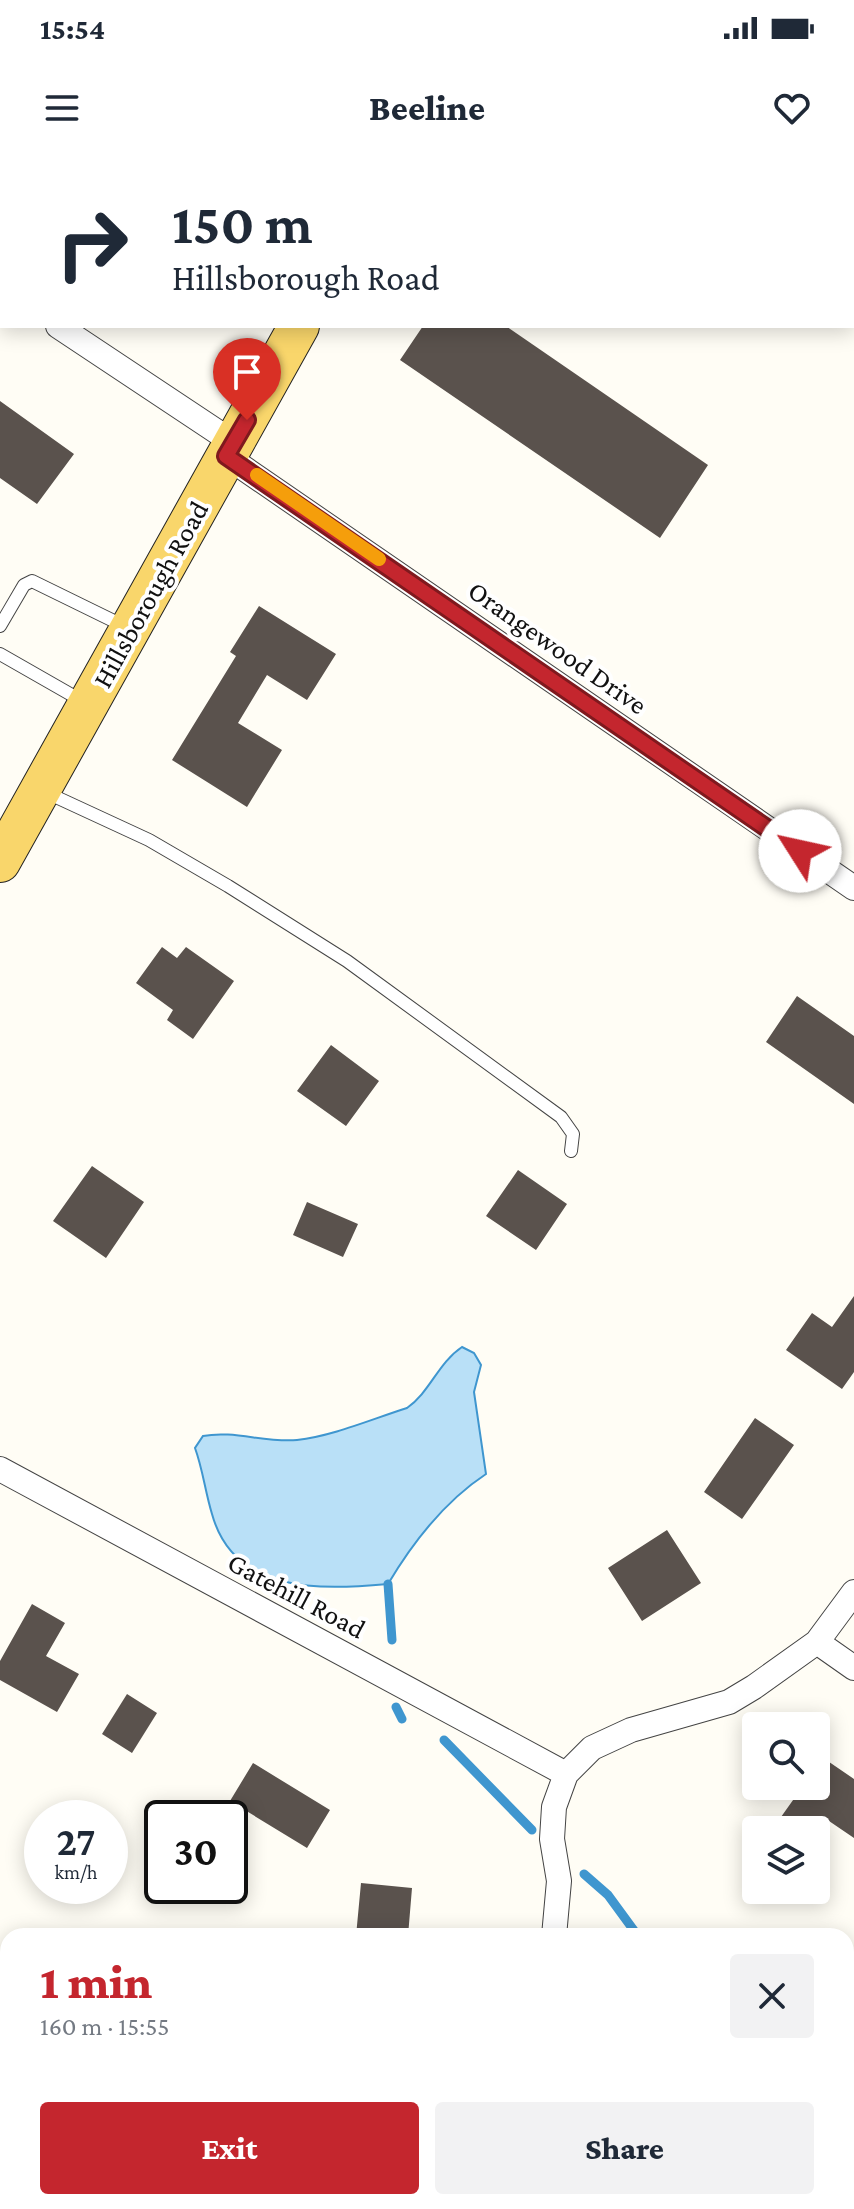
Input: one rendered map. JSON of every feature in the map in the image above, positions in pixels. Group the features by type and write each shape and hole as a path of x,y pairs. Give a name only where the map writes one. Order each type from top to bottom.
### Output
{"main road":[{"name":"Hillsborough Road","path":"0,862 298,328"}],"street":[{"name":"Orangewood Drive","path":"61,328 854,888"},
{"name":"Gatehill Road","path":"0,1469 566,1774"},
{"path":"555,1928 559,1881 552,1839 554,1807 566,1774 592,1748 631,1730 729,1702 801,1657 817,1642 854,1592"},
{"path":"817,1642 854,1668"}],"lane":[{"path":"0,626 24,585 32,581 130,629"},
{"path":"0,654 88,705"},
{"path":"41,790 149,840 347,961 561,1117 573,1134 571,1151"}],"water":[{"path":"462,1347 474,1353 481,1365 474,1392 486,1474 431,1523 388,1584 308,1586 259,1573 239,1560 223,1540 212,1514 195,1448 203,1436 297,1440 338,1431 407,1408"}],"building":[{"path":"422,328 509,328 708,465 660,538 400,360"},
{"path":"0,401 74,454 37,504 0,478"},
{"path":"259,606 336,654 307,700 267,675 238,723 282,750 247,807 172,760 236,656 230,652"},
{"path":"162,947 177,958 186,947 234,981 193,1039 167,1020 173,1010 136,983"},
{"path":"797,996 854,1036 854,1104 766,1042"},
{"path":"331,1045 379,1081 346,1126 297,1091"},
{"path":"92,1166 144,1202 106,1258 53,1221"},
{"path":"518,1170 567,1204 536,1250 486,1216"},
{"path":"307,1202 358,1224 343,1257 293,1235"},
{"path":"854,1296 854,1372 842,1389 786,1350 812,1313 832,1327"},
{"path":"755,1418 794,1445 742,1519 704,1492"},
{"path":"667,1530 701,1583 642,1621 608,1568"},
{"path":"32,1604 65,1623 46,1656 79,1674 57,1712 0,1680 0,1661"},
{"path":"127,1694 157,1713 132,1753 102,1734"},
{"path":"253,1763 330,1810 307,1848 248,1812 248,1800 231,1800"},
{"path":"830,1763 854,1779 854,1838 830,1822 830,1816 782,1816 793,1800 830,1800"},
{"path":"361,1883 412,1888 409,1928 357,1928"}],"waterway":[{"path":"388,1584 392,1640"},
{"path":"396,1707 402,1719"},
{"path":"444,1740 532,1830"},
{"path":"584,1874 608,1895 632,1928"}],"slow traffic":[{"path":"257,475 379,559"}],"route":[{"path":"247,420 226,456 264,479 800,851"}]}
